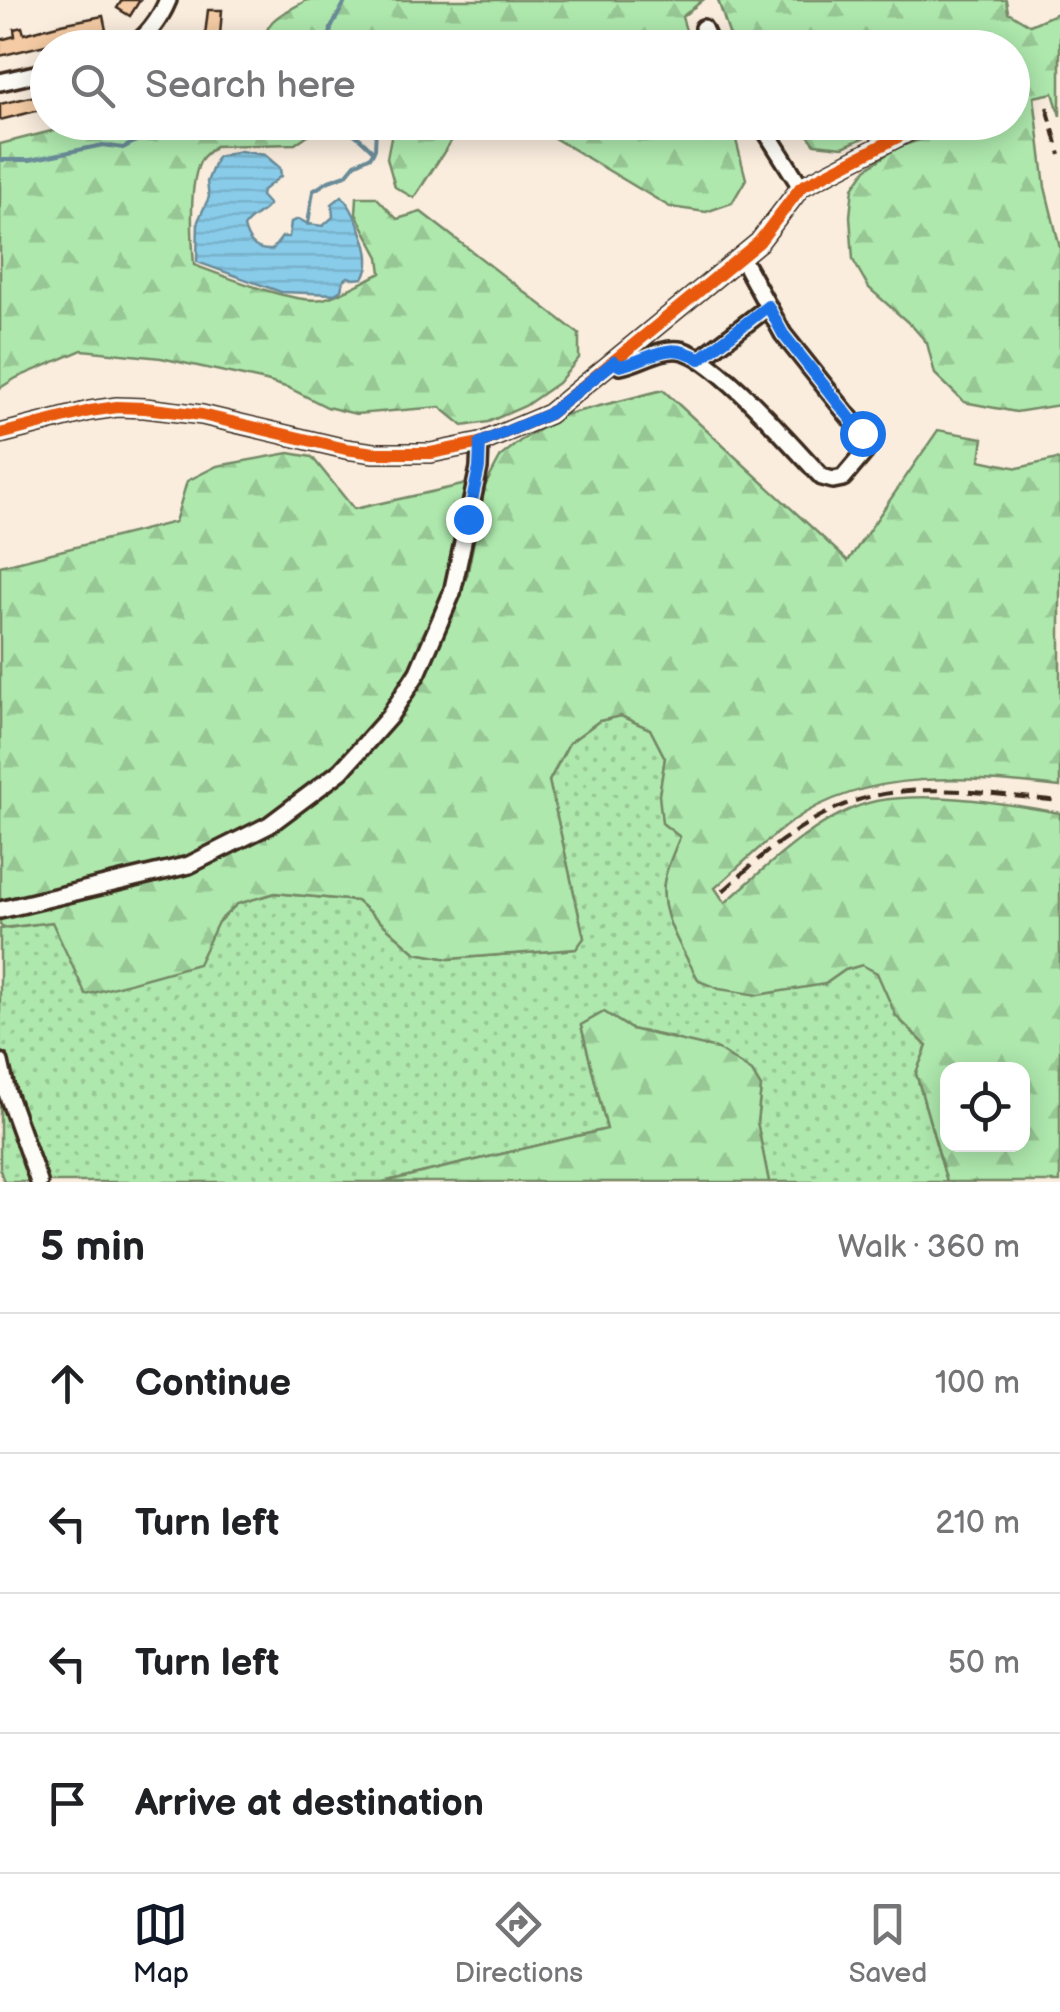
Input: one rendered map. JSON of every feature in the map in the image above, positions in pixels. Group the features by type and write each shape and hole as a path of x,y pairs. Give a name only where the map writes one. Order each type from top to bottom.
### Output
{"street":[{"path":"150,30 168,0"},
{"path":"0,82 30,75"},
{"path":"771,140 801,187"},
{"path":"0,434 63,416 117,407 202,415 374,453 430,453 480,443 549,414 760,242 801,187 893,140"},
{"path":"614,362 628,365 662,351 686,351 722,374 822,477 844,478 865,452 862,433 783,334 741,257"},
{"path":"700,359 768,306"},
{"path":"0,910 189,866 270,825 341,771 389,717 418,672 452,593 479,468 480,443"},
{"path":"0,1062 39,1182"}],"green space":[{"path":"307,0 703,0 682,17 686,30 267,30 283,13"},
{"path":"718,0 1006,0 1008,12 1030,25 1060,12 1060,116 1053,93 1034,97 1045,187 1060,248 1060,405 1016,412 964,402 935,374 927,343 869,288 853,260 853,188 866,169 896,148 919,140 1030,140 1030,30 728,30"},
{"path":"30,136 30,140 301,140 295,144 215,146 203,157 193,193 194,265 295,298 323,299 338,294 381,273 379,257 356,214 357,197 376,197 397,219 421,212 579,334 579,358 558,383 525,406 488,422 463,426 440,407 356,414 327,407 266,381 161,358 82,350 0,388 0,144"},
{"path":"390,140 452,140 414,198 395,187 387,158"},
{"path":"558,140 736,140 746,179 732,203 706,212 670,207"},
{"path":"812,140 859,140 843,147 815,144"},
{"path":"663,390 848,561 938,430 983,438 980,460 1018,468 1060,461 1060,787 956,779 886,784 853,792 821,804 791,822 715,888 725,903 815,829 876,801 944,798 1060,813 1060,1182 947,1182 916,1073 927,1046 896,1016 877,973 862,965 845,970 825,984 758,995 719,989 699,981 674,934 664,896 665,877 680,837 662,823 659,795 665,758 650,729 621,716 599,721 569,743 549,781 584,938 576,949 449,959 416,953 357,901 275,893 237,904 218,922 198,964 86,995 52,922 3,928 0,925 0,917 179,876 220,860 290,820 330,787 415,691 467,576 485,486 501,456 564,415"},
{"path":"289,453 312,457 354,509 467,484 442,595 399,689 359,740 335,763 282,805 223,840 163,864 0,900 0,566 175,522 187,481 217,466"},
{"path":"621,716 650,729 665,758 659,795 680,837 664,883 664,896 674,934 699,981 825,984 845,970 862,965 878,973 896,1016 927,1046 916,1073 947,1182 769,1182 757,1122 761,1087 674,1038 631,1029 604,1012 581,1025 607,1129 383,1182 4,1182 0,1170 0,929 52,922 218,922 237,904 275,893 357,901 416,953 449,959 575,949 584,938 549,781 569,743 599,721"},
{"path":"604,1012 631,1029 717,1049 752,1072 761,1087 757,1122 769,1182 383,1182 607,1129 581,1025"}],"water":[{"path":"240,151 265,155 280,168 281,176 262,191 261,196 269,205 244,227 254,245 272,250 282,237 289,237 291,222 299,219 323,226 333,217 332,204 342,196 366,246 368,266 363,278 348,277 335,294 281,292 197,262 198,221 209,197 207,182 217,157"}],"building":[{"path":"122,0 140,0 130,16 117,8"},
{"path":"208,10 222,10 220,30 206,30"},
{"path":"103,16 106,30 39,30"},
{"path":"22,27 24,34 30,32 30,49 0,56 0,40 15,36 14,29"},
{"path":"30,97 30,112 0,120 0,104"}],"waterway":[{"path":"331,30 346,0"},
{"path":"0,160 30,160 103,145 123,148 138,140"},
{"path":"361,140 372,150"},
{"path":"308,224 313,191 346,175 355,164 371,156 375,140"}],"railway":[{"path":"1047,107 1060,155"},
{"path":"723,891 795,831 855,801 931,790 1060,801"}],"cycle path":[{"path":"0,434 117,407 202,415 374,453 431,453 480,443 549,414 759,242 801,187 892,140"}],"route":[{"path":"468,519 480,443 549,414 614,362 628,365 674,350 700,359 768,306 783,334 862,433"}]}
